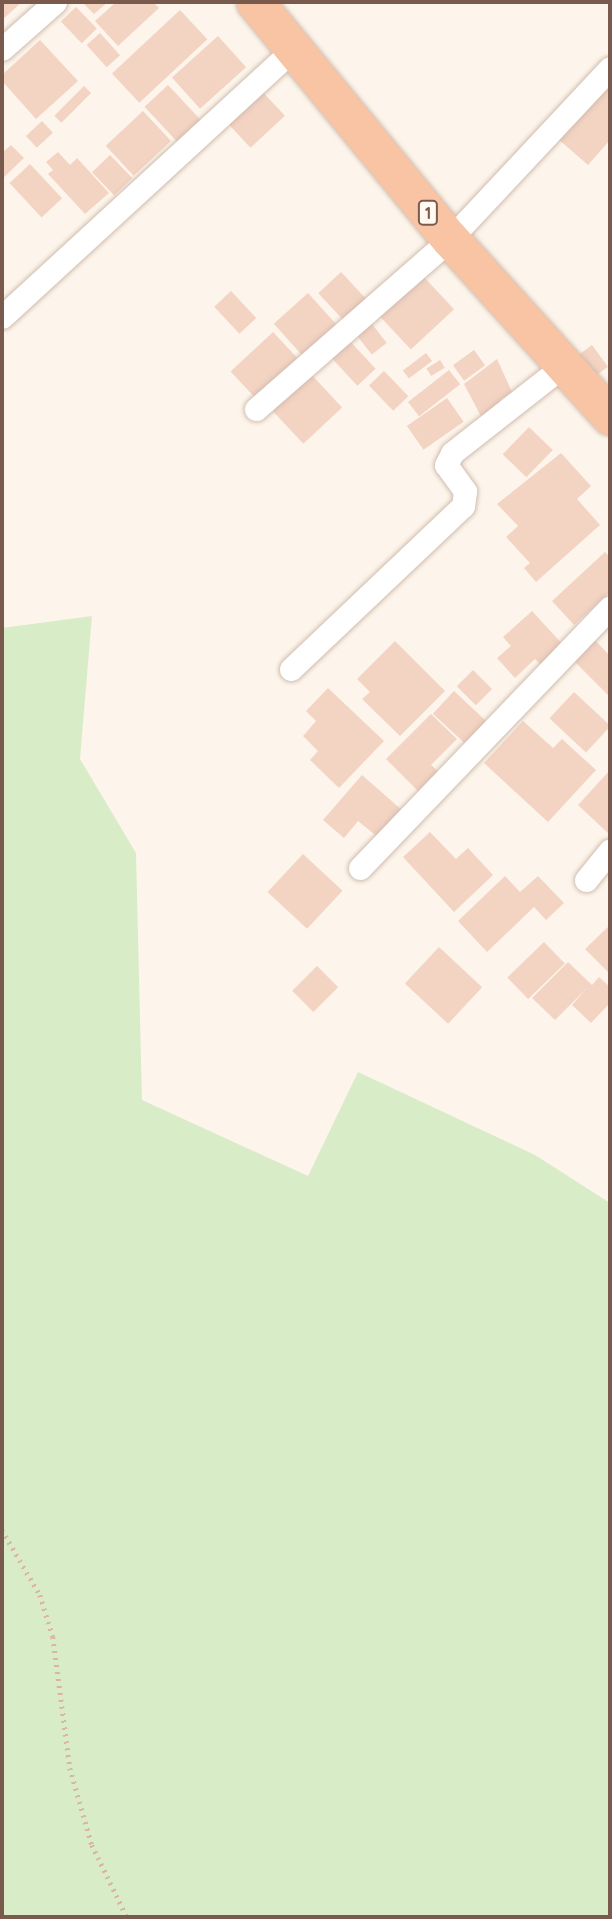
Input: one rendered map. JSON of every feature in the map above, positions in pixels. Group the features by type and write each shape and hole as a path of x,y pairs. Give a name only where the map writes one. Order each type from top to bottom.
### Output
{"highway":[{"name":"1","path":"255,2 450,239 610,416"}],"street":[{"path":"2,49 55,2"},
{"path":"2,317 295,48"},
{"path":"256,409 450,239 610,68"},
{"path":"291,669 463,506 465,491 446,465 452,453 564,366"},
{"path":"360,868 610,607"},
{"path":"586,880 610,850"}],"path":[{"path":"2,1530 43,1606 53,1637 70,1768 92,1845 127,1917"}],"green space":[{"path":"92,616 80,759 136,853 142,1100 308,1176 358,1072 535,1155 610,1203 610,1917 2,1917 2,628"}],"building":[{"path":"2,2 22,2 2,20"},
{"path":"82,2 108,2 94,14"},
{"path":"116,2 153,2 159,8 118,46 95,21"},
{"path":"76,7 97,29 82,43 61,22"},
{"path":"180,10 207,39 139,103 112,73"},
{"path":"100,33 120,55 107,67 87,45"},
{"path":"218,36 246,67 200,109 172,77"},
{"path":"40,40 78,81 36,119 2,81 2,75"},
{"path":"610,77 610,140 588,165 557,138"},
{"path":"168,85 201,120 177,142 145,107"},
{"path":"84,86 91,93 61,123 54,116"},
{"path":"259,88 285,116 251,148 225,120"},
{"path":"143,111 171,141 134,176 106,146"},
{"path":"42,121 53,133 37,148 26,136"},
{"path":"11,145 24,158 2,179 2,153"},
{"path":"58,152 70,165 77,158 109,193 85,214 48,174 53,170 46,162"},
{"path":"110,155 132,178 114,195 92,172"},
{"path":"30,164 62,198 42,217 10,183"},
{"path":"341,272 366,299 344,320 318,293"},
{"path":"422,275 454,309 411,350 379,315"},
{"path":"231,291 256,318 239,334 214,307"},
{"path":"308,293 338,326 304,357 274,324"},
{"path":"372,324 387,343 372,355 357,336"},
{"path":"273,332 298,359 256,399 231,372"},
{"path":"347,338 376,369 357,386 329,355"},
{"path":"592,345 608,367 592,378 577,356"},
{"path":"474,350 485,365 464,381 453,365"},
{"path":"426,353 432,361 409,378 403,370"},
{"path":"497,359 512,392 500,400 506,408 485,424 464,384"},
{"path":"440,360 445,368 431,376 426,368"},
{"path":"449,370 460,384 419,416 408,402"},
{"path":"308,371 342,408 303,444 269,407"},
{"path":"384,371 408,396 393,411 369,386"},
{"path":"447,398 464,422 423,450 407,426"},
{"path":"529,427 553,450 526,477 503,454"},
{"path":"561,453 591,486 577,499 600,525 536,582 524,568 530,563 506,537 518,526 497,504"},
{"path":"605,552 610,557 610,592 574,625 552,601"},
{"path":"532,611 566,648 544,668 535,659 515,678 497,658 511,646 503,637"},
{"path":"594,639 610,656 610,697 573,660"},
{"path":"395,641 445,691 400,736 362,699 370,692 357,679"},
{"path":"473,670 492,689 476,705 457,686"},
{"path":"328,688 384,741 339,788 310,760 318,751 303,736 316,721 306,711"},
{"path":"454,691 487,722 466,744 433,714"},
{"path":"574,692 610,726 586,752 549,718"},
{"path":"431,714 457,739 431,765 438,771 418,791 386,759"},
{"path":"523,721 553,748 562,739 596,770 548,822 484,763"},
{"path":"610,770 610,835 578,805"},
{"path":"362,775 403,811 379,838 358,821 344,838 323,820"},
{"path":"430,832 456,859 468,848 493,875 454,912 403,857"},
{"path":"303,854 342,891 307,929 268,892"},
{"path":"505,876 520,892 538,876 564,903 546,920 534,907 487,952 458,921"},
{"path":"610,925 610,974 585,949"},
{"path":"544,942 565,964 528,999 507,977"},
{"path":"439,947 482,987 448,1024 405,984"},
{"path":"568,962 592,985 599,977 610,987 610,1003 591,1023 572,1005 588,987 555,1020 532,998"},
{"path":"317,966 338,987 313,1012 292,991"}]}
